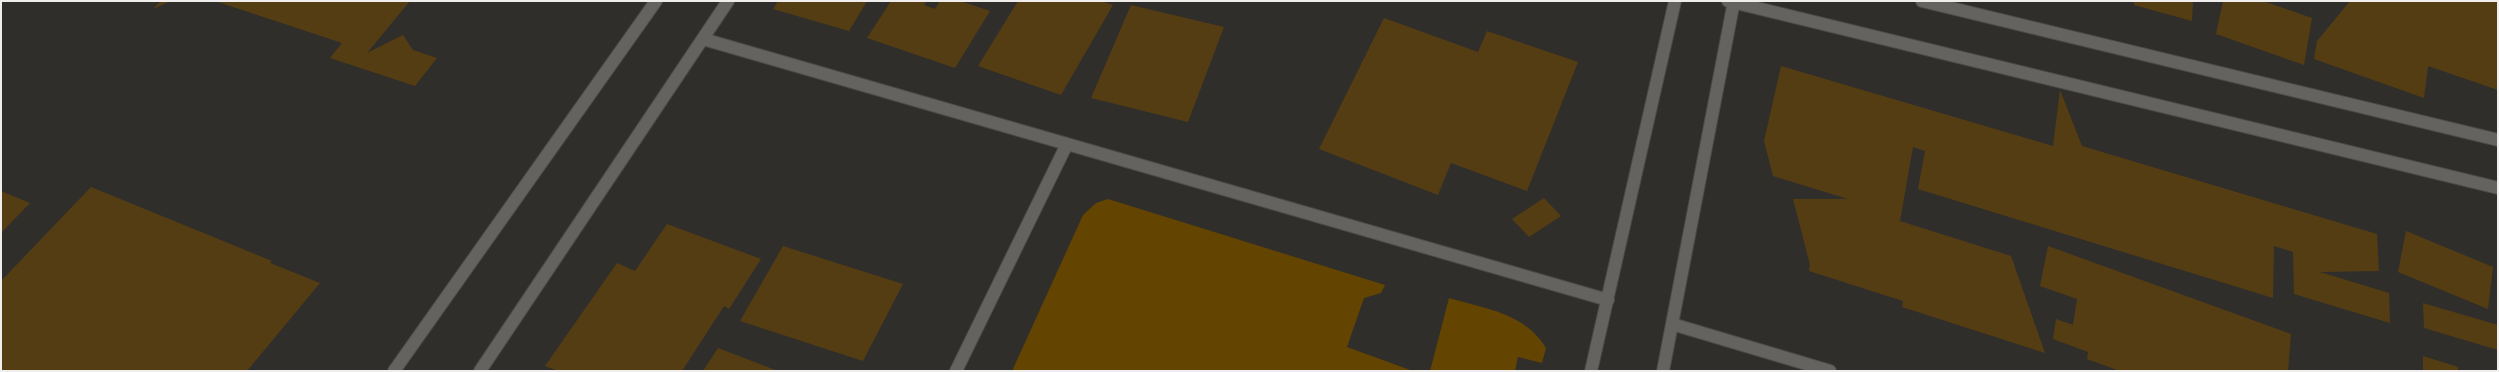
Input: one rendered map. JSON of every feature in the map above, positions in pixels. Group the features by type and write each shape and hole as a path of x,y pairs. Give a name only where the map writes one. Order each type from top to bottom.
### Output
{"street":[{"path":"394,371 656,1"},
{"path":"480,371 728,1"},
{"path":"1592,371 1675,1"},
{"path":"1922,1 2498,140"},
{"path":"1663,371 1732,2 2498,188"},
{"path":"703,39 1608,300"},
{"path":"956,371 1067,144"},
{"path":"1672,324 1830,371"}],"shaded area":[{"path":"1108,199 1385,285 1381,293 1364,298 1347,347 1413,371 1012,371 1083,215 1096,203"},
{"path":"1449,298 1504,314 1527,327 1537,336 1546,348 1542,363 1518,357 1515,371 1430,371"}],"building":[{"path":"161,1 171,1 153,9"},
{"path":"215,1 410,1 367,53 403,35 413,50 437,58 415,86 330,58 342,43"},
{"path":"778,1 867,1 849,31 773,9"},
{"path":"891,1 927,1 924,5 935,9 940,1 960,1 990,11 955,68 867,38"},
{"path":"1018,1 1101,1 1113,5 1061,95 978,66"},
{"path":"2134,1 2193,1 2192,21 2134,5"},
{"path":"2223,1 2263,1 2312,18 2304,65 2216,34"},
{"path":"2350,1 2498,1 2498,90 2428,66 2424,98 2314,59 2317,41"},
{"path":"1131,5 1224,27 1188,122 1091,98"},
{"path":"1384,18 1478,52 1487,31 1578,62 1527,191 1451,163 1438,195 1319,149"},
{"path":"1781,66 2053,146 2060,90 2082,146 2377,234 2379,271 2320,272 2389,293 2390,323 2294,294 2293,252 2274,246 2273,298 1918,189 1925,151 1913,147 1900,221 2011,256 2045,353 1902,307 1903,301 1809,271 1810,265 1793,199 1848,199 1773,176 1764,141"},
{"path":"91,187 272,261 270,263 320,283 247,371 1,371 1,281"},
{"path":"1,191 30,203 1,233"},
{"path":"1544,198 1561,216 1529,237 1512,219"},
{"path":"667,224 761,259 729,309 724,306 682,371 558,371 545,366 617,263 635,271"},
{"path":"2406,231 2493,267 2488,309 2398,272"},
{"path":"783,246 903,284 863,361 740,321"},
{"path":"2048,246 2291,334 2288,371 2120,371 2087,359 2088,352 2053,339 2056,319 2073,325 2077,299 2040,286"},
{"path":"2423,303 2498,325 2498,350 2424,328"},
{"path":"718,348 778,371 703,371"},
{"path":"2423,356 2458,367 2458,371 2423,371"}]}
